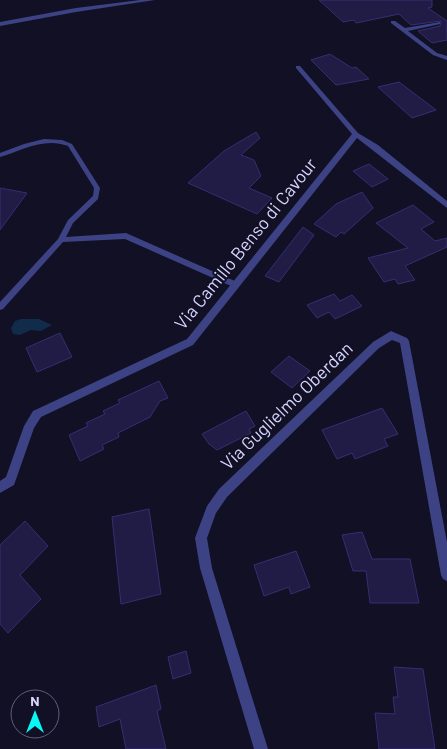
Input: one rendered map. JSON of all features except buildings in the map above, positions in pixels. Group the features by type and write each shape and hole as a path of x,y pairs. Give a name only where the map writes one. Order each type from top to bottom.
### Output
{"street":[{"path":"0,24 76,10 152,0"},
{"path":"392,22 435,54 447,58"},
{"path":"404,30 438,23"},
{"path":"298,67 356,134 447,205"},
{"name":"Via Camillo Benso di Cavour","path":"0,487 10,481 29,426 37,414 190,342 234,284 356,134"},
{"name":"Via Guglielmo Oberdan","path":"261,749 206,568 201,538 210,510 223,493 376,344 391,335 404,341 447,575"}],"lane":[{"path":"0,155 46,140 63,141 70,145 97,188 96,197 70,222 61,240 0,306"},
{"path":"61,240 126,236 234,284"}],"water":[{"path":"39,319 52,325 41,331 31,330 20,335 13,334 11,328 15,321"}]}
